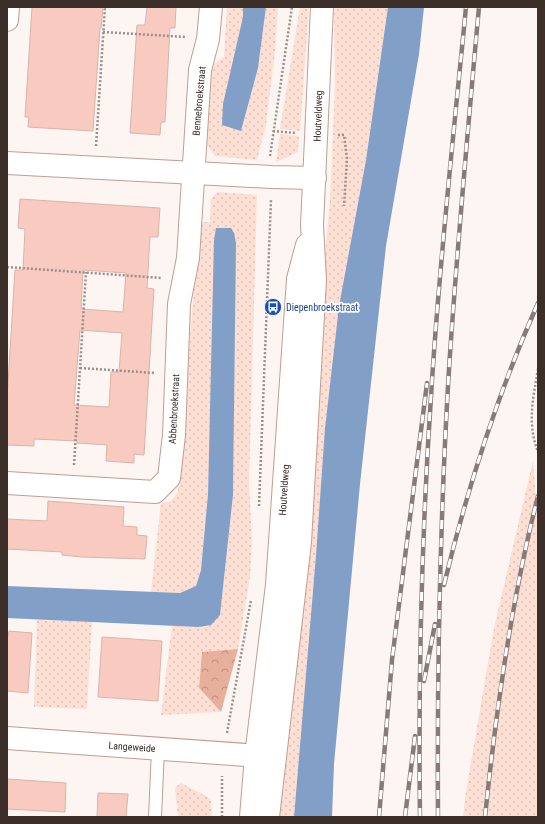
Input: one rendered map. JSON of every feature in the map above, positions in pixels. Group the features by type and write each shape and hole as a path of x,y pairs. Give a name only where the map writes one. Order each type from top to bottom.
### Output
{"street":[{"path":"7,20 8,7"},
{"name":"Bennebroekstraat","path":"194,172 200,70 208,39 210,7"},
{"name":"Houtveldweg","path":"251,817 266,757 300,542 315,280 312,225 322,7"},
{"path":"7,163 315,178"},
{"name":"Abbenbroekstraat","path":"7,483 155,492 169,478 174,435 179,304 188,258 194,172"},
{"name":"Langeweide","path":"7,738 266,757"},
{"name":"Houtveldweg","path":"266,757 268,817"}],"lane":[{"path":"155,817 158,749"}],"path":[{"path":"94,168 104,7"},
{"path":"258,511 272,177 269,161 292,7"},
{"path":"103,32 208,39"},
{"path":"7,267 184,279"},
{"path":"72,487 86,272"},
{"path":"80,368 176,374"},
{"path":"538,369 531,410 533,436 538,452"},
{"path":"222,817 223,753 252,598"}],"shaded area":[{"path":"227,7 243,7 241,131 258,68 266,7 278,7 275,51 266,125 257,160 215,156 208,146 201,144 208,68 224,57"},
{"path":"300,7 309,7 300,131 280,129"},
{"path":"334,7 388,7 366,160 339,306 325,428 294,817 279,817 291,713 323,275 330,202 335,86"},
{"path":"280,134 299,136 298,152 276,162"},
{"path":"217,192 257,195 249,482 252,542 250,577 238,649 202,652 199,688 221,712 161,715 172,626 198,627 220,615 233,495 235,317 231,228 216,228 208,494 201,569 196,586 180,593 151,592 161,502 169,502 178,492 183,415 200,222 210,222 211,199"},
{"path":"533,461 538,521 538,817 463,817 494,628"},
{"path":"37,620 92,622 87,709 34,707"},
{"path":"181,783 208,797 211,801 212,817 178,817 175,788"}],"green space":[{"path":"238,649 221,712 199,688 202,652"}],"water":[{"path":"243,7 266,7 258,68 241,131 222,125 223,104 243,17"},
{"path":"388,7 424,7 419,54 386,246 360,484 334,764 332,817 294,817 325,428 339,306 366,160"},
{"path":"216,228 231,228 234,233 236,243 233,495 220,615 211,625 198,627 7,618 7,586 180,593 196,586 201,570 208,494 214,240"}],"building":[{"path":"32,7 103,7 100,28 93,131 28,127 29,117 25,117"},
{"path":"147,7 176,7 175,28 170,28 165,122 161,122 160,135 130,133 137,25 145,25"},
{"path":"20,199 160,208 158,237 150,237 147,288 154,289 144,455 134,454 134,463 106,461 107,445 77,443 77,441 34,439 34,446 7,445 7,399 15,270 23,270 25,229 18,228","holes":["83,270 126,273 123,312 81,309","80,330 122,333 119,372 111,372 109,407 74,405"]},
{"path":"48,501 124,507 123,526 137,527 137,535 147,536 145,559 81,557 62,555 62,552 7,549 7,519 47,521"},
{"path":"9,631 32,633 28,693 7,691 7,636"},
{"path":"102,637 162,641 158,701 98,697"},
{"path":"7,779 66,783 65,812 7,809"},
{"path":"98,793 128,794 126,817 97,817"}],"railway":[{"path":"420,817 422,599 429,435 439,287 466,7"},
{"path":"438,817 438,705 443,481 449,369 479,7"},
{"path":"444,585 473,477 497,406 523,337 538,303"},
{"path":"379,817 392,660 427,383"},
{"path":"485,817 499,696 512,615 528,536 538,496"},
{"path":"424,681 435,624"},
{"path":"405,817 415,736"}],"place":[{"name":"Diepenbroekstraat","path":"273,307"}]}
